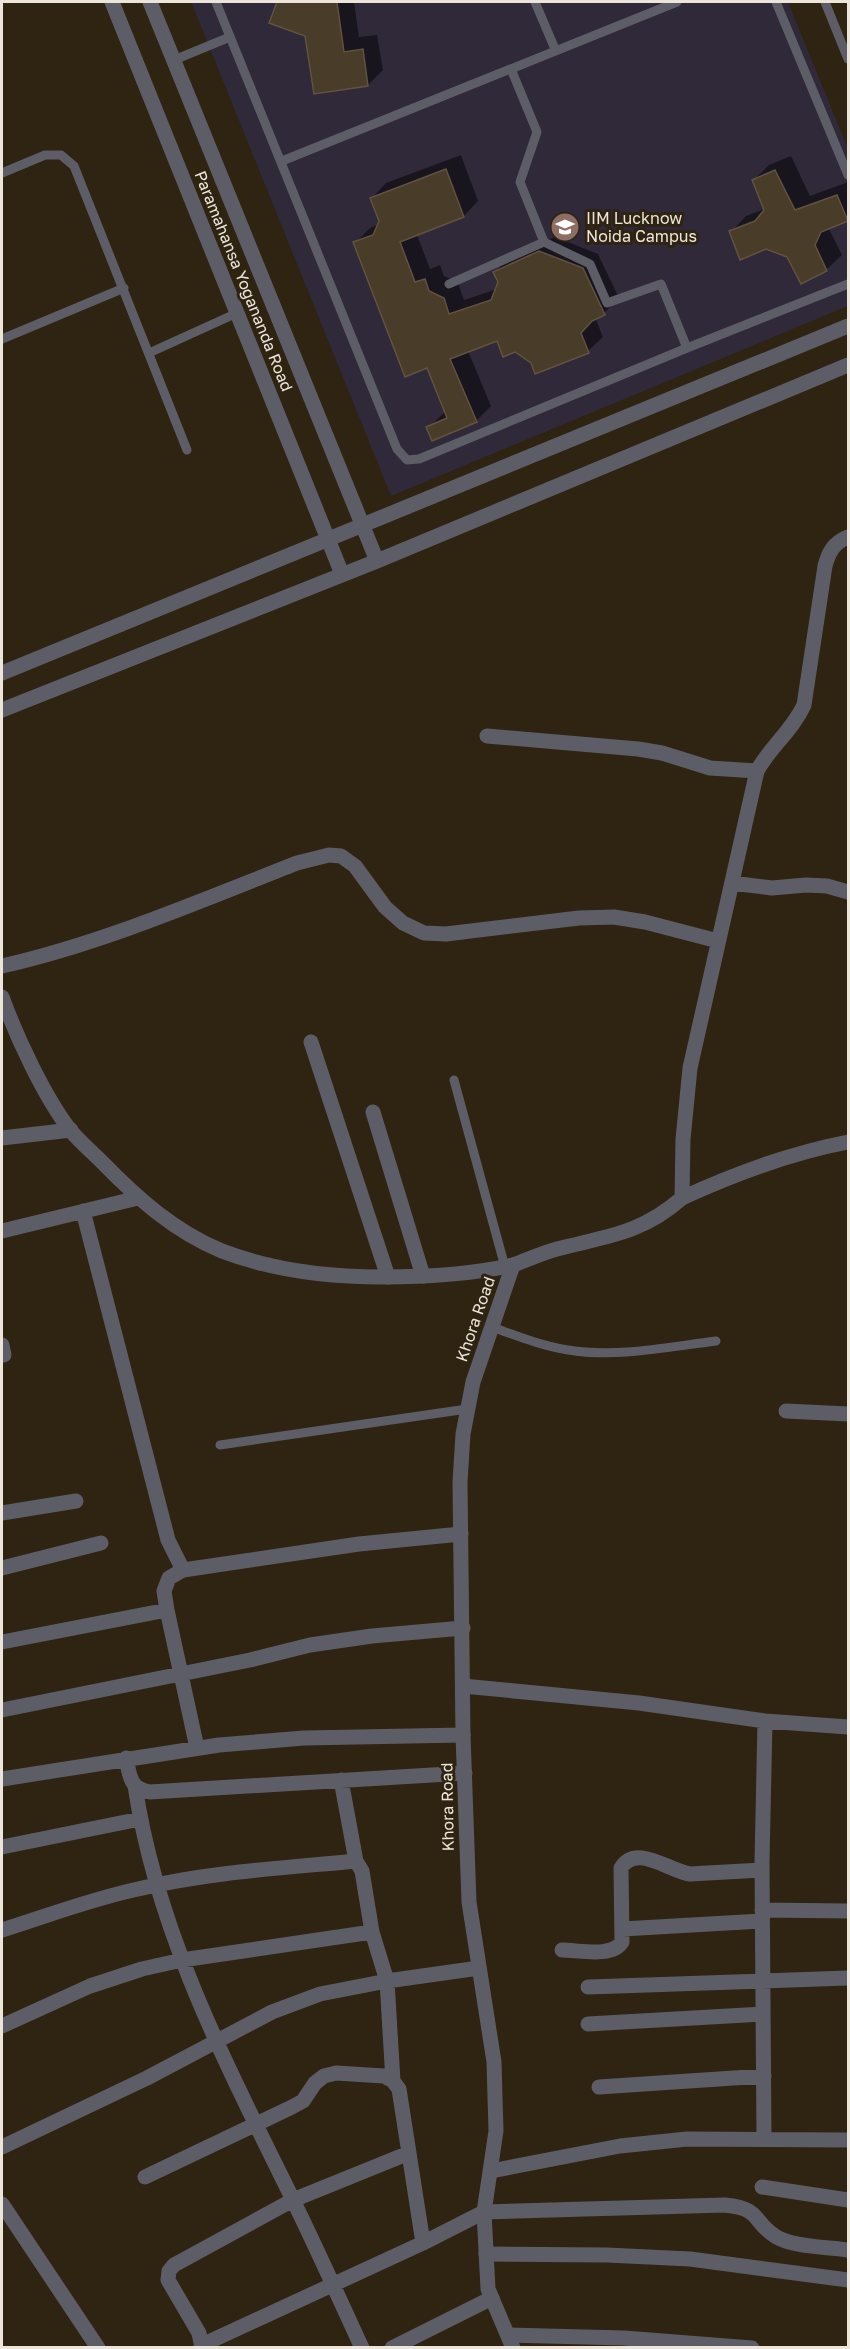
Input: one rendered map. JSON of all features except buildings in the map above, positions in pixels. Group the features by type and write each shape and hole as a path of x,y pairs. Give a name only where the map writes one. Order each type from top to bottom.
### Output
{"street":[{"name":"Paramahansa Yogananda Road","path":"112,2 342,574"},
{"name":"Paramahansa Yogananda Road","path":"150,2 377,561"},
{"path":"2,673 849,326"},
{"path":"2,710 377,561 849,365"},
{"path":"681,1198 683,1139 690,1068 757,771 766,756 796,722 804,705 825,566 829,552 838,541 849,537"},
{"path":"487,736 638,749 662,753 710,768 757,771"},
{"path":"2,966 37,958 92,940 297,863 329,855 341,856 355,867 385,907 403,922 424,933 446,934 579,918 614,917 645,922 718,941"},
{"path":"732,883 772,888 827,886 849,892"},
{"path":"2,997 10,1020 42,1083 70,1130 138,1198 170,1223 221,1251 273,1267 334,1277 479,1273 509,1266 554,1250 637,1229 666,1212 681,1198 716,1182 776,1161 849,1142"},
{"path":"311,1042 388,1277"},
{"path":"373,1112 423,1276"},
{"path":"2,1138 70,1130"},
{"path":"2,1231 138,1198"},
{"path":"82,1212 168,1540 183,1570"},
{"name":"Khora Road","path":"509,1266 492,1327 472,1382 467,1408 463,1434 461,1534 469,1902 494,2062 496,2131 484,2212 488,2289 511,2341"},
{"path":"786,1412 849,1414"},
{"path":"2,1513 76,1501"},
{"path":"197,1748 167,1610 164,1591 169,1578 183,1570 359,1544 461,1534"},
{"path":"2,1568 101,1543"},
{"path":"2,1641 167,1610"},
{"path":"2,1710 250,1660 310,1645 372,1636 463,1628"},
{"path":"463,1686 639,1703 765,1721 849,1727"},
{"path":"764,2139 762,1870 765,1721"},
{"path":"2,1779 197,1748 304,1738 464,1735"},
{"path":"126,1758 131,1782 138,1790 150,1792 465,1773"},
{"path":"342,1780 356,1861 362,1871 372,1932 387,1981 393,2081"},
{"path":"135,1786 140,1819 156,1885 182,1960 254,2124 293,2200 362,2348"},
{"path":"2,1847 140,1819"},
{"path":"562,1950 610,1951 618,1948 622,1942 621,1868 625,1861 631,1858 639,1857 656,1861 679,1872 690,1874 762,1870"},
{"path":"2,1930 83,1902 156,1885 220,1875 356,1861"},
{"path":"621,1929 762,1915 849,1911"},
{"path":"2,2026 90,1986 142,1969 182,1960 372,1932"},
{"path":"2,2147 147,2078 272,2012 320,1994 387,1981 479,1968"},
{"path":"588,1987 849,1978"},
{"path":"588,2024 763,2014"},
{"path":"146,2177 303,2101 315,2083 324,2076 336,2073 384,2076 393,2081 399,2089 423,2243"},
{"path":"599,2087 764,2076"},
{"path":"491,2171 620,2146 687,2139 849,2140"},
{"path":"409,2153 293,2200 174,2265 169,2271 168,2280 199,2333 202,2346 423,2243 484,2212 725,2205 742,2207 755,2214 775,2236 790,2242 849,2250"},
{"path":"762,2187 849,2200"},
{"path":"2,2204 98,2348"},
{"path":"486,2254 607,2255 690,2259 849,2280"},
{"path":"392,2348 492,2298"},
{"path":"511,2341 713,2345 752,2348"}],"lane":[{"path":"216,2 397,449 407,460 419,459 849,284"},
{"path":"535,2 555,49"},
{"path":"282,161 511,69 555,49 677,2"},
{"path":"776,2 849,175"},
{"path":"825,2 849,59"},
{"path":"174,60 230,37"},
{"path":"511,69 537,132 520,182 544,242 590,264 607,303 661,284 687,348"},
{"path":"2,173 45,156 61,155 74,166 188,450"},
{"path":"449,284 544,242"},
{"path":"2,339 124,288"},
{"path":"149,353 237,313"},
{"path":"454,1080 509,1266"},
{"path":"492,1327 541,1344 567,1350 601,1353 635,1352 716,1341"},
{"path":"220,1445 467,1408"}],"shaded area":[{"name":"IIM Lucknow Noida Campus","path":"191,2 788,2 848,149 848,306 391,496"}],"place":[{"name":"IIM Lucknow Noida Campus","path":"565,227"}]}
